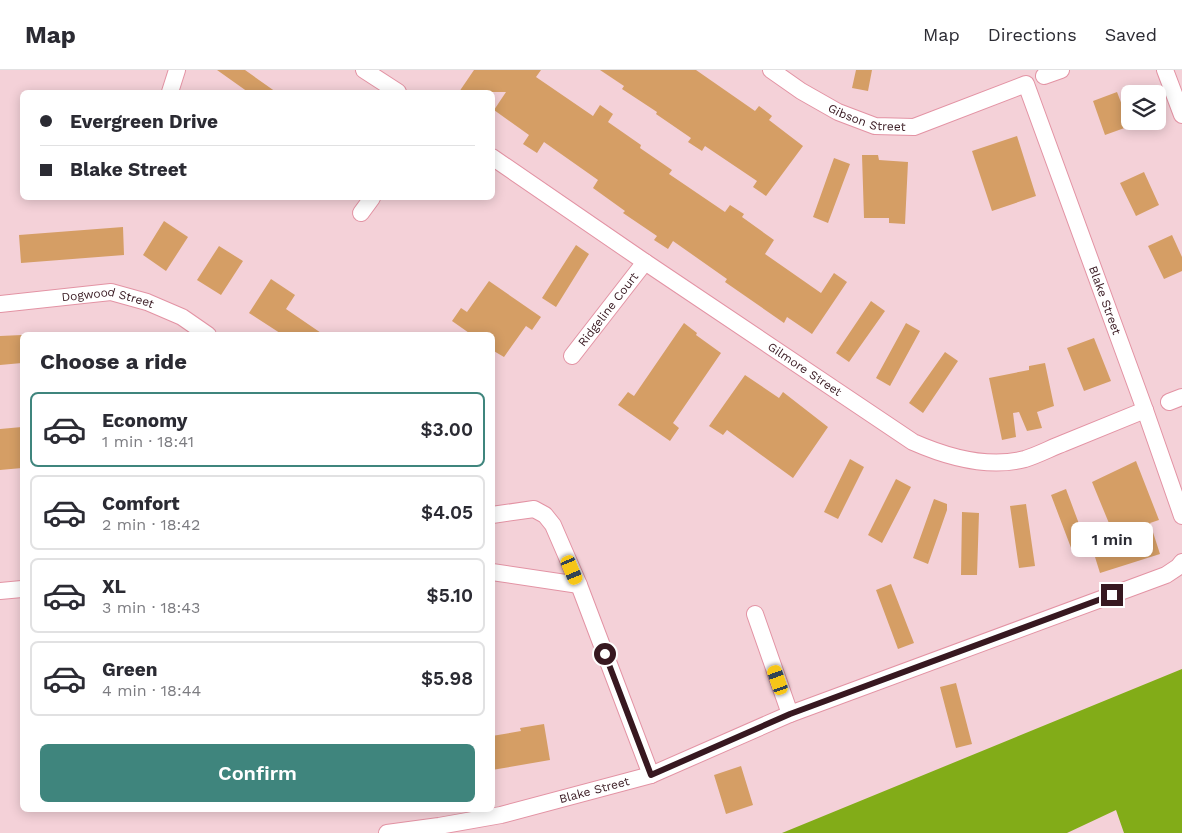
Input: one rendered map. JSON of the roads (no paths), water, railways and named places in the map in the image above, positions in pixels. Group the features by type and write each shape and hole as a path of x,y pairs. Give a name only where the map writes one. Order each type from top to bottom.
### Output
{"street":[{"path":"171,90 177,70"},
{"path":"364,70 395,90"},
{"name":"Gibson Street","path":"771,70 801,91 838,112 875,126 914,127 1026,84"},
{"path":"1044,76 1061,70"},
{"path":"1165,70 1182,115"},
{"name":"Blake Street","path":"1026,84 1146,410 1182,516"},
{"name":"Gilmore Street","path":"495,158 644,262 913,442 954,457 976,461 1000,462 1024,459 1146,410"},
{"path":"362,213 371,200"},
{"name":"Ridgeline Court","path":"572,356 644,262"},
{"name":"Dogwood Street","path":"0,304 111,292 147,302 182,317 204,332"},
{"path":"495,515 534,509 545,515 553,525 651,775"},
{"name":"Blake Street","path":"387,833 501,815 651,775 790,714 1166,575 1182,562"},
{"path":"495,572 578,585"},
{"path":"0,591 20,589"},
{"path":"754,614 790,714"}]}
